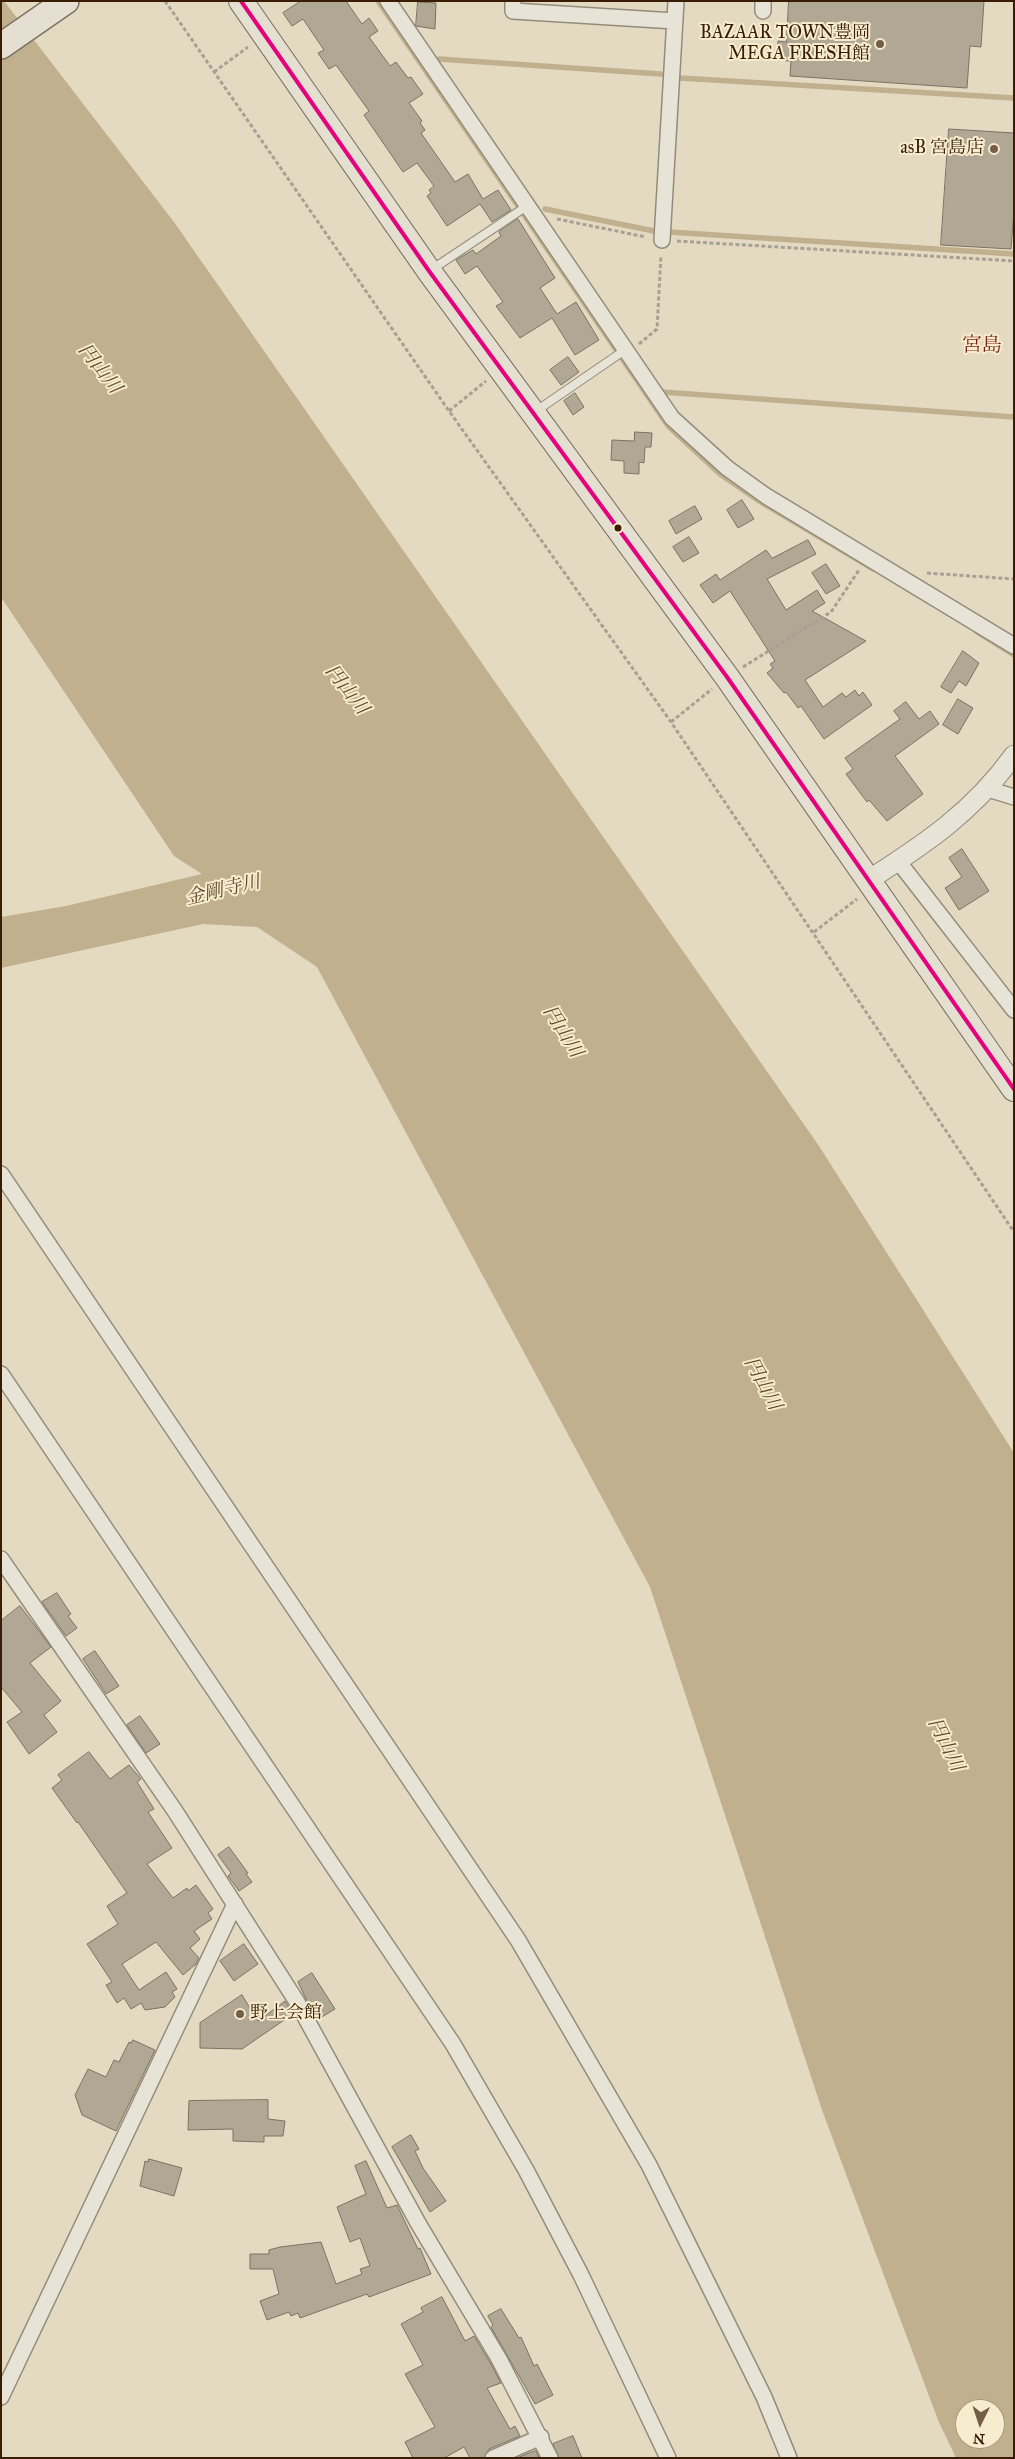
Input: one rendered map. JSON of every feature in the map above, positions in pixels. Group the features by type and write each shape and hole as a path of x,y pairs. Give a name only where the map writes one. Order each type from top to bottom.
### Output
{"highway":[{"path":"1,46 66,1"}],"main road":[{"path":"241,1 429,271 727,677 1014,1089"}],"street":[{"path":"388,1 623,353 672,418 715,458 766,496 1014,646"},
{"path":"513,1 513,11 675,21"},
{"path":"662,240 676,1"},
{"path":"870,884 898,861 942,831 988,789 1014,755"},
{"path":"988,789 1014,797"},
{"path":"898,861 1014,1010"},
{"path":"1,1174 518,1940 649,2165 764,2397 788,2458"},
{"path":"1,1374 453,2044 526,2170 581,2275 668,2458"},
{"path":"3,1565 175,1811 297,2002 418,2223 499,2359 541,2437 550,2458"},
{"path":"1,2397 235,1904"},
{"path":"493,2458 541,2437"}],"lane":[{"path":"429,271 525,207"},
{"path":"534,412 623,353"}],"path":[{"path":"165,1 449,410 671,722 1014,1232"},
{"path":"214,72 265,35"},
{"path":"525,207 545,216 662,240 1014,262"},
{"path":"623,353 657,329 662,240"},
{"path":"449,410 501,368"},
{"path":"671,722 727,677 831,612 855,573 873,561"},
{"path":"889,571 1014,579"},
{"path":"814,932 870,884"}],"water":[{"path":"1,1 4,1 174,222 819,1146 1014,1453 1014,2458 956,2458 938,2420 822,2110 650,1587 317,967 257,927 203,924 1,968 1,917 66,906 202,874 174,856 1,597"}],"building":[{"path":"301,1 346,1 362,24 369,18 378,31 369,37 390,66 396,62 408,78 411,77 423,94 409,103 422,121 420,123 425,130 421,133 455,182 468,174 483,199 498,190 511,210 492,222 480,204 447,226 427,196 431,193 429,190 434,186 417,163 403,172 364,115 369,111 336,65 329,69 318,53 324,50 303,19 292,26 283,13"},
{"name":"BAZAAR TOWN豊岡 MEGA FRESH館","path":"789,1 984,1 981,47 970,46 967,88 790,76 791,61 777,60 778,41 786,42"},
{"path":"418,2 436,3 435,29 416,26"},
{"path":"949,129 1014,133 1014,211 1011,249 941,245"},
{"path":"518,219 555,278 540,288 557,314 576,302 599,340 575,355 552,318 520,338 496,306 503,302 477,266 465,274 456,260 473,250 476,254 501,236 499,232"},
{"path":"568,357 579,372 561,385 550,370"},
{"path":"575,393 584,407 573,415 564,401"},
{"path":"635,432 652,433 651,447 645,447 644,463 639,462 639,474 624,473 624,461 611,460 612,440 634,441"},
{"path":"742,500 754,519 738,528 727,510"},
{"path":"695,506 702,519 676,534 669,521"},
{"path":"689,537 699,553 683,562 673,547"},
{"path":"808,540 816,554 767,579 786,610 817,590 825,603 812,611 866,641 805,680 823,707 842,693 846,697 855,690 859,696 863,692 872,705 824,739 801,706 798,708 786,692 784,693 767,673 773,668 770,664 775,661 730,591 713,603 700,585 716,574 720,580 766,550 772,558"},
{"path":"826,564 840,586 826,594 812,573"},
{"path":"963,651 979,663 966,686 959,681 951,693 941,687"},
{"path":"958,699 973,708 958,734 943,725"},
{"path":"906,702 919,719 930,711 939,724 895,756 923,794 887,821 869,800 867,802 846,774 853,769 845,758 900,719 894,711"},
{"path":"962,849 989,891 959,910 945,888 962,877 949,858"},
{"path":"57,1593 71,1614 68,1616 77,1628 66,1636 42,1602"},
{"path":"20,1606 51,1647 30,1663 61,1701 44,1715 57,1732 29,1754 7,1722 22,1712 1,1687 1,1621"},
{"path":"95,1651 119,1686 106,1694 83,1659"},
{"path":"140,1716 160,1744 146,1753 127,1725"},
{"path":"89,1752 110,1779 129,1765 141,1779 137,1782 154,1809 148,1812 172,1848 147,1864 173,1898 187,1888 188,1891 196,1885 213,1909 208,1913 212,1919 194,1931 200,1939 190,1948 199,1958 196,1964 183,1975 156,1942 122,1964 139,1990 166,1972 177,1989 172,1992 175,1997 165,2007 145,2010 141,2003 131,2009 124,1998 117,2003 106,1985 112,1982 87,1944 118,1924 107,1906 127,1893 52,1788 62,1780 58,1775"},
{"path":"229,1847 248,1873 246,1874 252,1882 239,1891 228,1876 231,1873 218,1855"},
{"path":"244,1944 258,1964 234,1981 220,1961"},
{"path":"312,1973 335,2009 320,2018 310,2002 308,2003 298,1982"},
{"path":"242,1995 258,2021 285,2001 293,2014 242,2049 200,2048 200,2023"},
{"path":"133,2040 155,2050 116,2131 82,2115 75,2095 88,2069 106,2077 114,2060 119,2062 129,2042 131,2043"},
{"path":"268,2100 268,2119 285,2121 283,2136 264,2136 264,2142 233,2141 233,2129 188,2130 189,2101"},
{"path":"411,2135 419,2149 415,2151 423,2168 446,2201 430,2212 392,2147"},
{"path":"149,2159 182,2168 174,2196 140,2186 145,2161 148,2162"},
{"path":"366,2161 387,2208 397,2205 418,2249 420,2248 431,2274 369,2297 367,2294 300,2318 298,2313 291,2316 289,2312 267,2320 260,2301 279,2294 273,2269 250,2269 250,2254 269,2254 269,2250 280,2247 321,2242 336,2284 362,2274 360,2269 370,2266 360,2238 350,2242 337,2207 366,2194 355,2166"},
{"path":"442,2297 465,2341 474,2336 491,2364 501,2383 487,2388 510,2429 515,2426 520,2436 489,2449 484,2458 470,2458 464,2447 444,2458 413,2458 405,2442 435,2427 405,2374 423,2365 401,2324 423,2312 421,2308"},
{"path":"501,2309 519,2338 521,2337 534,2366 537,2364 553,2395 535,2404 491,2327 493,2325 488,2316"},
{"path":"573,2436 582,2458 559,2458 553,2444"},
{"path":"536,2451 539,2458 517,2458 529,2453"}],"waterway":[{"path":"378,1 668,426 720,474 759,501 873,569"},
{"path":"439,59 661,74"},
{"path":"680,78 1014,98"},
{"path":"545,209 654,231"},
{"path":"669,232 1014,254"},
{"path":"662,392 1014,417"},
{"path":"977,632 1014,655"}],"transit line":[{"path":"241,1 429,271 727,677 1014,1089"}],"place":[{"name":"BAZAAR TOWN豊岡 MEGA FRESH館","path":"880,44"},
{"name":"asB 宮島店","path":"994,149"},
{"name":"野上会館","path":"240,2014"}],"district":[{"name":"宮島","path":"982,346"}],"water label":[{"name":"円山川","path":"99,369"},
{"name":"円山川","path":"346,690"},
{"name":"金剛寺川","path":"223,891"},
{"name":"円山川","path":"562,1032"},
{"name":"円山川","path":"762,1384"},
{"name":"円山川","path":"945,1745"}]}
